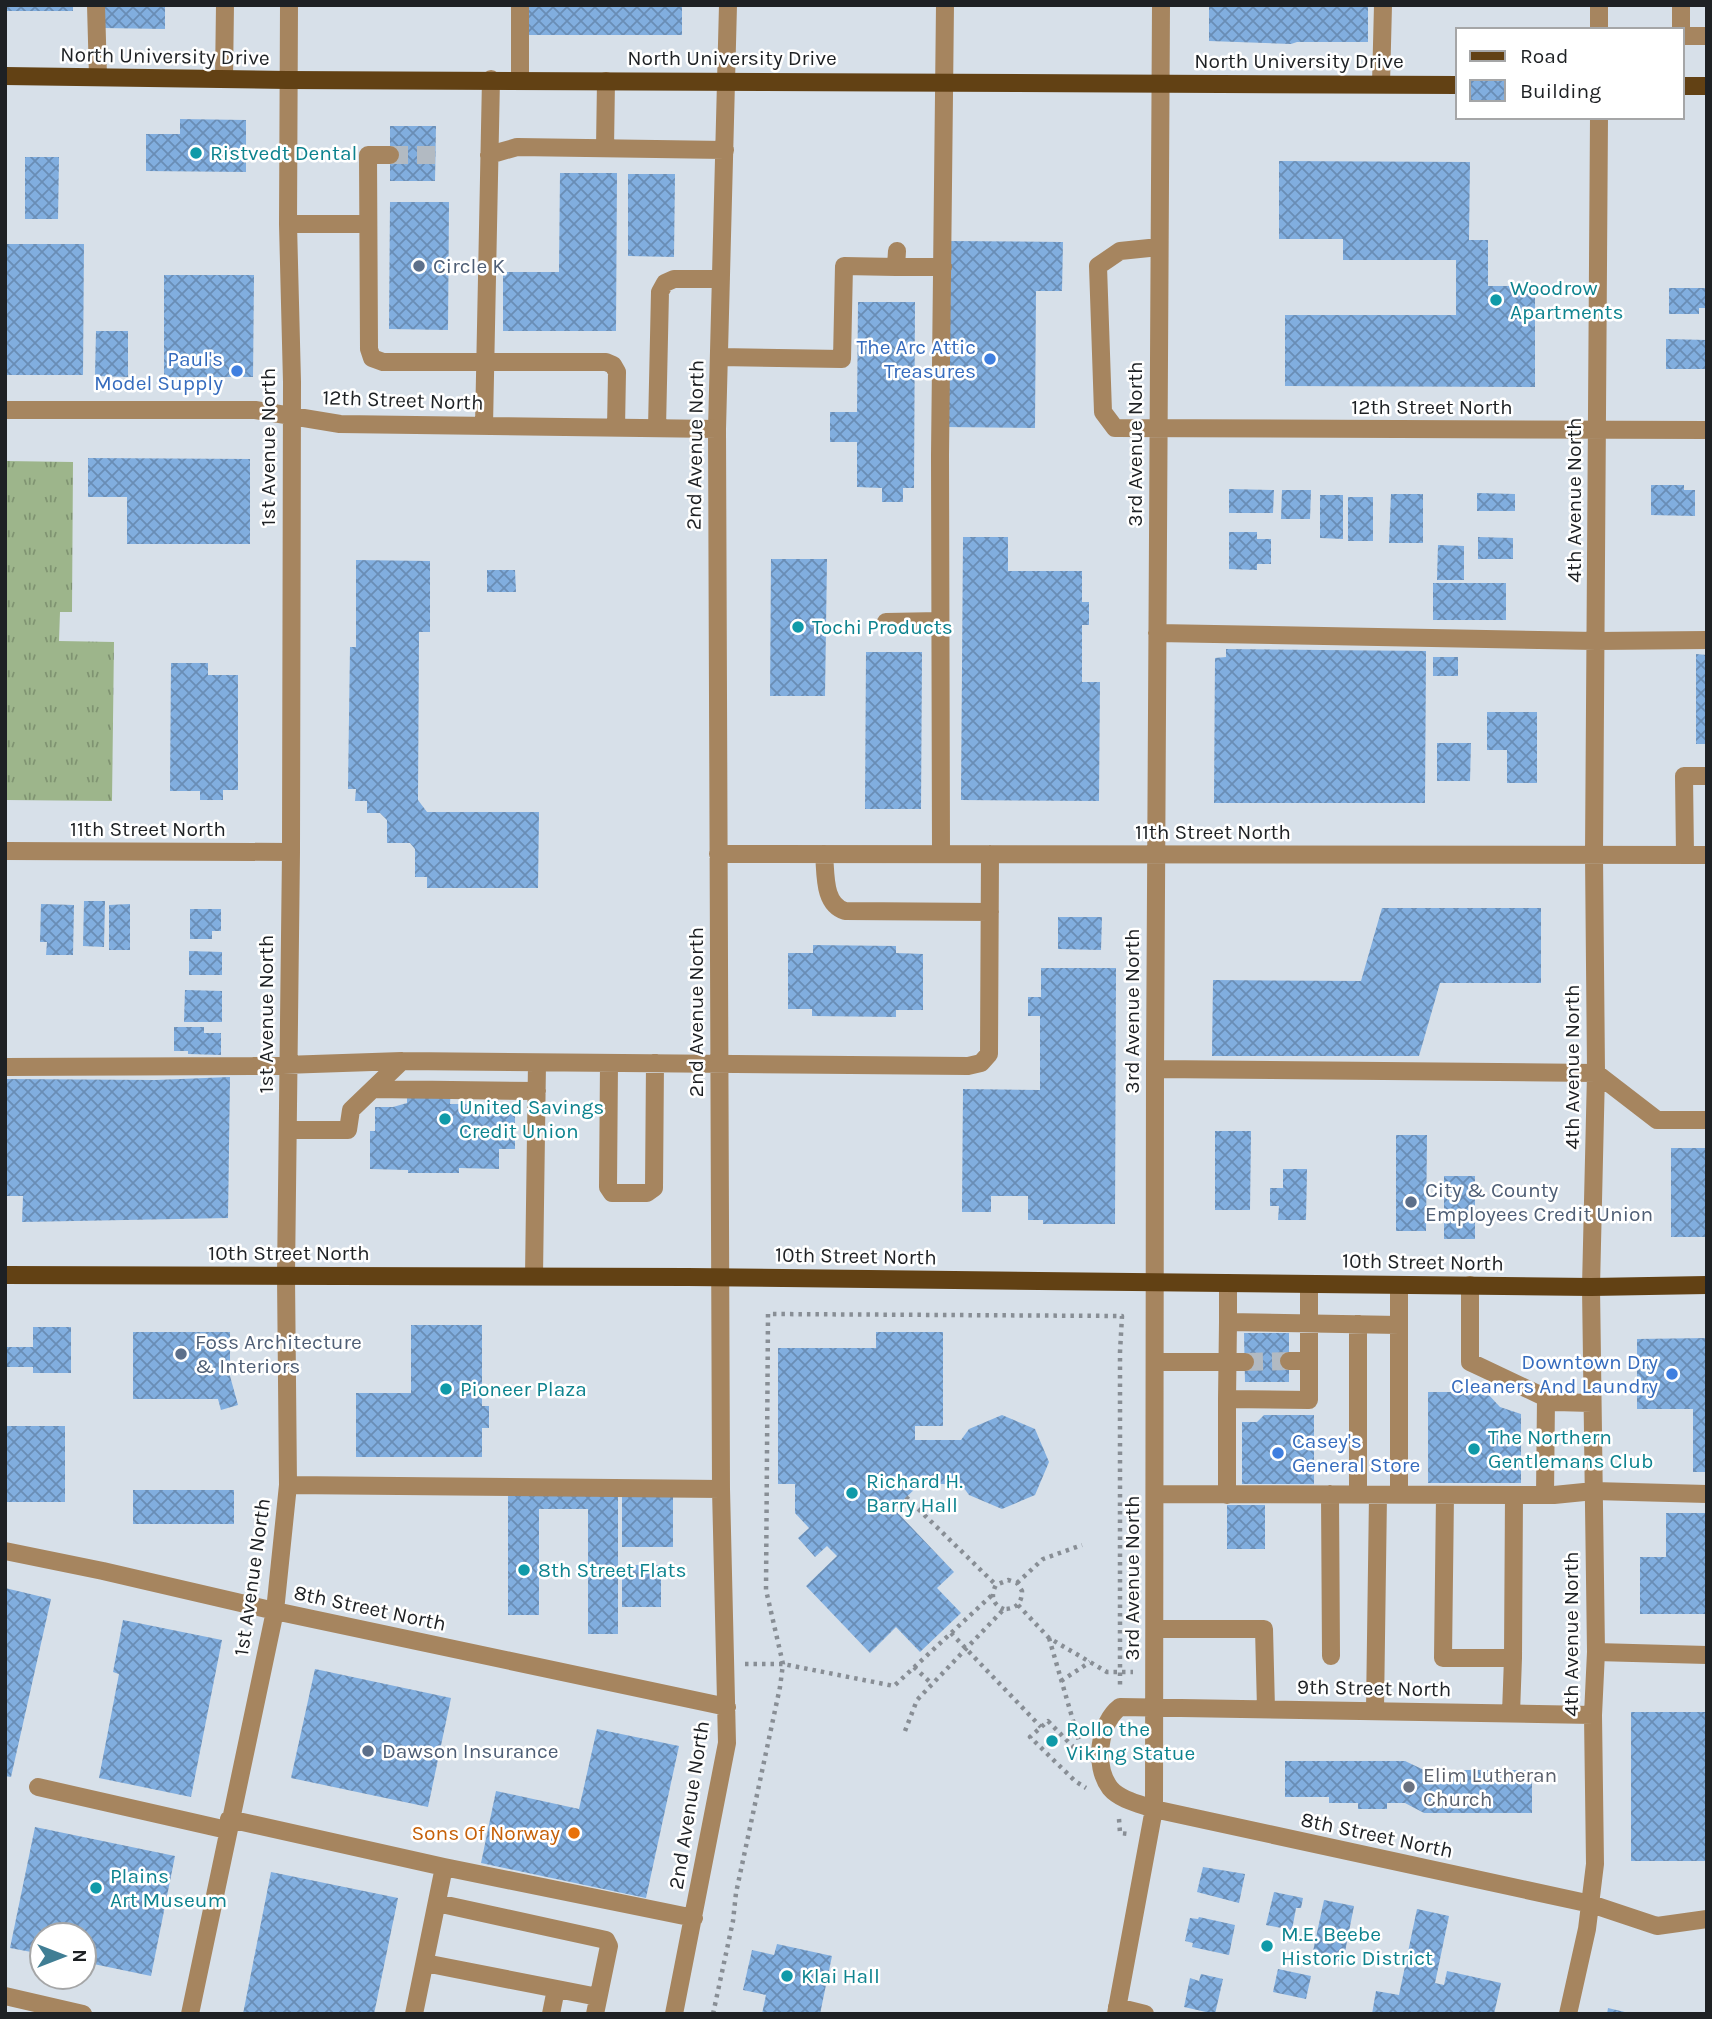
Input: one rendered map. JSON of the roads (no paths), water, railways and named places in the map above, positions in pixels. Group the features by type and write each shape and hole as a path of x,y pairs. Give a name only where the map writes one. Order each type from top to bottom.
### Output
{"main road":[{"name":"North University Drive","path":"5,76 287,80 1456,85"},
{"path":"1684,86 1707,86"},
{"name":"10th Street North","path":"5,1275 720,1277 1591,1287 1707,1285"}],"street":[{"path":"96,5 98,77"},
{"path":"224,79 225,5"},
{"name":"1st Avenue North","path":"190,2014 275,1611 288,1486 285,1276 291,852 292,416 288,224 289,5"},
{"path":"520,5 520,80"},
{"name":"2nd Avenue North","path":"674,2014 727,1743 721,1489 717,429 728,5"},
{"path":"941,854 945,5"},
{"name":"3rd Avenue North","path":"1116,2010 1154,1809 1154,1069 1161,5"},
{"path":"1381,84 1383,5"},
{"path":"1599,5 1599,28"},
{"path":"1681,5 1681,28"},
{"path":"1684,36 1707,36"},
{"path":"484,426 491,79"},
{"path":"605,148 606,80"},
{"name":"4th Avenue North","path":"1568,2014 1591,1904 1595,1864 1593,1715 1596,1652 1591,1287 1596,1073 1594,855 1600,119"},
{"path":"489,155 517,147 725,150"},
{"path":"390,155 368,155 369,349 373,358 383,362 606,362 614,365 617,372 616,428"},
{"path":"288,224 367,224"},
{"name":"12th Street North","path":"1159,247 1120,251 1097,266 1102,412 1115,428 1707,430"},
{"path":"719,357 842,359 844,266 897,259 943,267"},
{"path":"657,428 660,292 665,283 674,279 721,279"},
{"name":"12th Street North","path":"5,410 255,410 340,424 717,429"},
{"path":"887,622 940,621"},
{"path":"1157,633 1596,641 1707,640"},
{"path":"1685,855 1684,776 1707,776"},
{"name":"11th Street North","path":"5,851 291,852"},
{"name":"11th Street North","path":"718,854 1707,855"},
{"path":"824,854 829,895 837,908 845,911 990,912"},
{"path":"5,1067 288,1065 402,1061 968,1066 981,1063 989,1054 990,854"},
{"path":"288,1130 348,1130 351,1110 402,1061"},
{"path":"534,1276 537,1063"},
{"path":"609,1063 608,1187 612,1193 647,1193 654,1188 655,1063"},
{"path":"1154,1069 1596,1073 1657,1120 1707,1120"},
{"path":"373,1089 537,1091"},
{"path":"1227,1495 1227,1399 1236,1362 1228,1322 1228,1283"},
{"path":"1227,1399 1308,1400 1308,1284"},
{"path":"1399,1285 1399,1495"},
{"path":"1470,1285 1470,1362 1555,1402 1592,1403"},
{"path":"1228,1322 1399,1325"},
{"path":"1358,1495 1359,1324"},
{"path":"1289,1361 1308,1361"},
{"path":"1154,1362 1236,1362"},
{"path":"1545,1495 1546,1398"},
{"path":"288,1486 721,1489"},
{"path":"1155,1494 1545,1495 1594,1491 1707,1494"},
{"path":"1330,1494 1331,1656"},
{"path":"1375,1710 1378,1495"},
{"path":"1445,1495 1443,1658 1513,1658"},
{"path":"1511,1713 1514,1495"},
{"name":"8th Street North","path":"5,1550 275,1611 727,1707"},
{"path":"1155,1629 1264,1629 1266,1709"},
{"path":"1596,1652 1707,1655"},
{"name":"8th Street North","path":"1155,1707 1120,1707 1110,1714 1104,1726 1101,1740 1102,1766 1109,1787 1120,1796 1154,1809 1591,1904 1657,1926 1707,1919"},
{"name":"9th Street North","path":"1155,1707 1593,1715"},
{"path":"38,1787 694,1918"},
{"path":"414,2014 444,1867"},
{"path":"425,1963 556,1989 597,2005 609,1945 606,1940 437,1903"},
{"path":"551,2014 556,1989"},
{"path":"5,1996 83,2014"},
{"path":"1116,2010 1145,2014"}],"tunnel":[{"path":"390,155 436,155"},
{"path":"1245,1362 1289,1361"}],"place":[{"name":"Ristvedt Dental","path":"196,153"},
{"name":"Circle K","path":"419,266"},
{"name":"Woodrow Apartments","path":"1496,300"},
{"name":"The Arc Attic Treasures","path":"990,359"},
{"name":"Paul's Model Supply","path":"237,371"},
{"name":"Tochi Products","path":"798,627"},
{"name":"United Savings Credit Union","path":"445,1119"},
{"name":"City & County Employees Credit Union","path":"1411,1202"},
{"name":"Foss Architecture & Interiors","path":"181,1354"},
{"name":"Downtown Dry Cleaners And Laundry","path":"1672,1374"},
{"name":"Pioneer Plaza","path":"446,1389"},
{"name":"The Northern Gentlemans Club","path":"1474,1449"},
{"name":"Casey's General Store","path":"1278,1453"},
{"name":"Richard H. Barry Hall","path":"852,1493"},
{"name":"8th Street Flats","path":"524,1570"},
{"name":"Rollo the Viking Statue","path":"1052,1741"},
{"name":"Dawson Insurance","path":"368,1751"},
{"name":"Elim Lutheran Church","path":"1409,1787"},
{"name":"Sons Of Norway","path":"574,1833"},
{"name":"Plains Art Museum","path":"96,1888"},
{"name":"M.E. Beebe Historic District","path":"1267,1946"},
{"name":"Klai Hall","path":"787,1976"}]}
